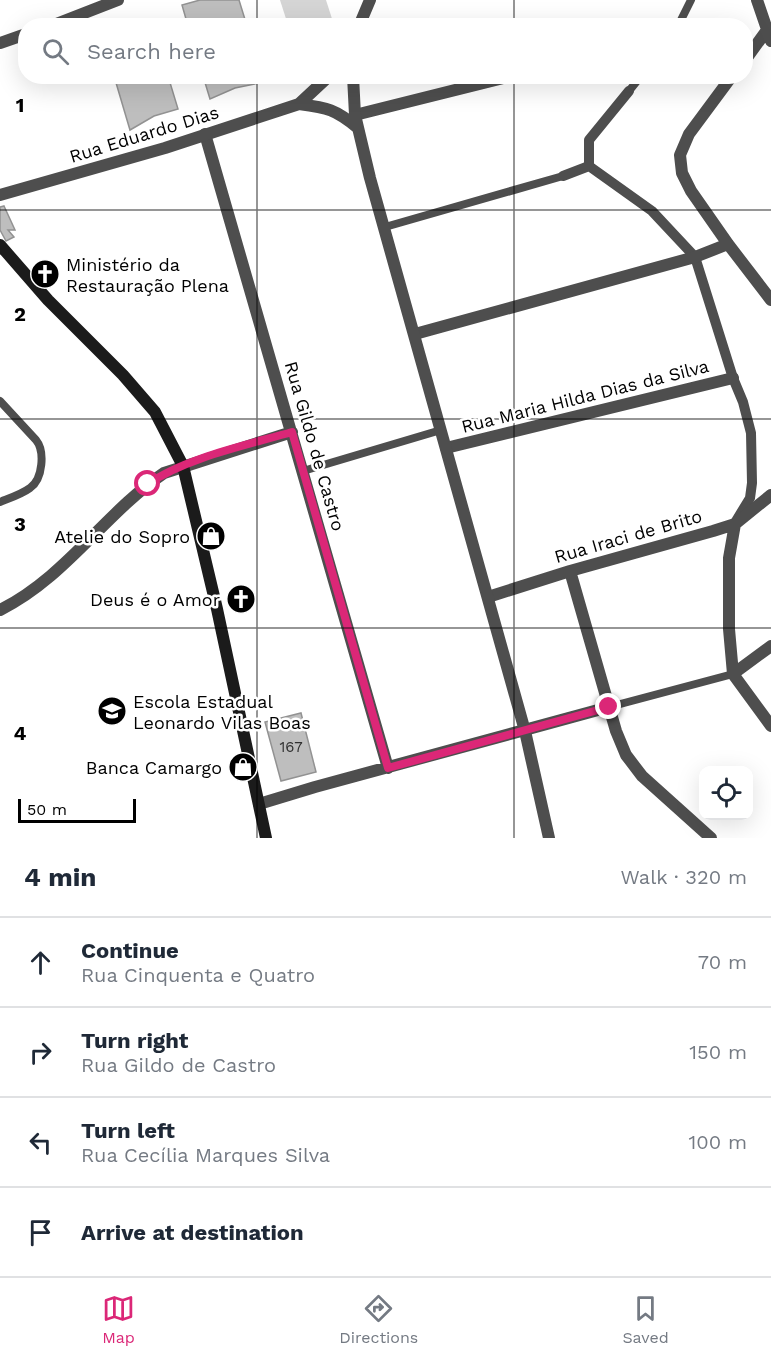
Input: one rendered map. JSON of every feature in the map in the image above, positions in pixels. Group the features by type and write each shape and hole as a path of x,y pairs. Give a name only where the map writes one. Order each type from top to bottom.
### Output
{"main road":[{"path":"0,244 48,300 123,375 154,412 183,465 217,609 266,838"}],"street":[{"path":"72,18 118,0"},
{"path":"362,18 370,0"},
{"path":"753,52 769,36 757,0"},
{"path":"0,43 18,37"},
{"name":"Rua Eduardo Dias","path":"0,195 299,104 320,84"},
{"path":"353,84 358,128 525,731 549,838"},
{"path":"355,116 480,84"},
{"path":"726,84 689,134 680,155 682,173 691,191 728,244 771,300"},
{"path":"589,166 589,140 629,91"},
{"name":"Rua Eduardo Dias","path":"299,104 328,108 338,112 358,128"},
{"name":"Rua Gildo de Castro","path":"205,134 388,768"},
{"path":"563,176 589,166"},
{"path":"589,166 652,211 694,257 743,402 752,433 752,483 750,498 735,524 729,558 729,630 733,674 771,726"},
{"path":"415,334 694,257 728,244"},
{"name":"Rua Maria Hilda Dias da Silva","path":"446,448 733,378"},
{"path":"0,610 17,602 56,572 148,484 164,473 183,465 292,432"},
{"name":"Rua Iraci de Brito","path":"488,597 735,524 771,495"},
{"path":"570,571 616,731 626,754 642,776 711,838"},
{"path":"733,674 771,646"},
{"path":"259,804 609,707"}],"lane":[{"path":"682,18 691,0"},
{"path":"629,91 635,84"},
{"path":"385,227 563,176"},
{"path":"0,401 41,446 42,453 38,478 32,487 0,502"},
{"path":"303,471 441,430"},
{"path":"609,707 733,674"}],"shaded area":[{"path":"280,0 326,0 332,18 286,18"}],"building":[{"path":"200,0 239,0 245,18 186,18 182,5"},
{"path":"116,84 170,84 178,109 154,116 130,130"},
{"path":"205,84 254,84 235,88 210,99"},
{"path":"4,206 15,230 8,230 14,237 6,241 0,230 0,207"},
{"path":"301,713 316,772 281,781 265,722"}],"place":[{"name":"Ministério da Restauração Plena","path":"45,274"},
{"name":"Atelie do Sopro","path":"211,536"},
{"name":"Deus é o Amor","path":"241,599"},
{"name":"Escola Estadual Leonardo Vilas Boas","path":"112,711"},
{"name":"Banca Camargo","path":"243,767"}],"route":[{"path":"148,484 164,473 183,465 292,432 388,768 609,707"}]}
